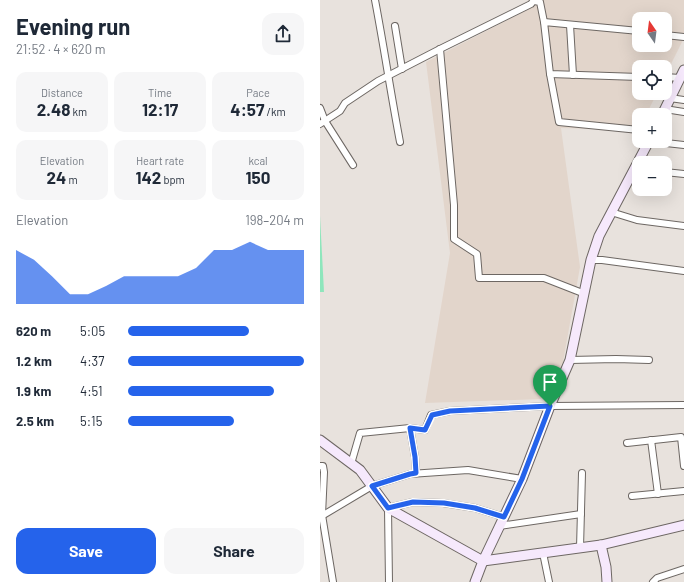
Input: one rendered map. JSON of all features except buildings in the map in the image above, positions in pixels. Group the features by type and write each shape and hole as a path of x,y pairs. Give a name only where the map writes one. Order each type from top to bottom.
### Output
{"main road":[{"path":"672,94 683,74"},
{"path":"475,582 483,561 522,479 550,406 570,360 591,260 599,236 611,212 632,177"},
{"path":"320,440 360,470 388,508 483,561 601,545 684,525"},
{"path":"601,545 606,567 607,582"}],"street":[{"path":"375,0 384,42 388,76 400,142"},
{"path":"322,123 340,111 345,103 388,76 534,1 540,2 544,22 550,74 559,122 632,129"},
{"path":"544,22 632,31"},
{"path":"570,25 573,75"},
{"path":"395,26 402,69"},
{"path":"672,36 684,37"},
{"path":"440,48 454,205 454,239 477,254 479,278 544,278 585,294"},
{"path":"550,74 632,77"},
{"path":"672,76 683,74"},
{"path":"672,98 684,100"},
{"path":"320,108 322,123 353,165"},
{"path":"672,112 684,112"},
{"path":"672,144 684,145"},
{"path":"672,173 684,174"},
{"path":"611,212 637,220 684,226"},
{"path":"591,260 602,260 684,271"},
{"path":"570,360 650,360"},
{"path":"351,464 360,432 410,428 425,430 432,415 450,411 550,406 684,405"},
{"path":"410,428 416,473"},
{"path":"627,443 681,436 684,466"},
{"path":"651,440 658,494"},
{"path":"320,466 323,466 324,472 321,516 333,582"},
{"path":"321,516 372,486 410,474 468,470 522,479"},
{"path":"580,548 582,473"},
{"path":"632,496 684,491"},
{"path":"390,582 388,508 413,502 444,503 475,508 504,517"},
{"path":"499,526 581,514"},
{"path":"543,553 550,582"},
{"path":"653,582 657,578 684,569"}],"shaded area":[{"path":"540,0 684,0 684,38 672,62 672,60 632,60 632,100 654,100 650,108 632,108 632,130 561,128 580,267 563,362 541,399 425,403 450,253 426,62 535,6"}],"green space":[{"path":"320,216 324,292 320,292"}],"route":[{"path":"550,406 522,479 504,517 475,508 444,503 413,502 388,508 372,486 416,473 410,428 425,430 432,415 450,411 550,406"}]}
